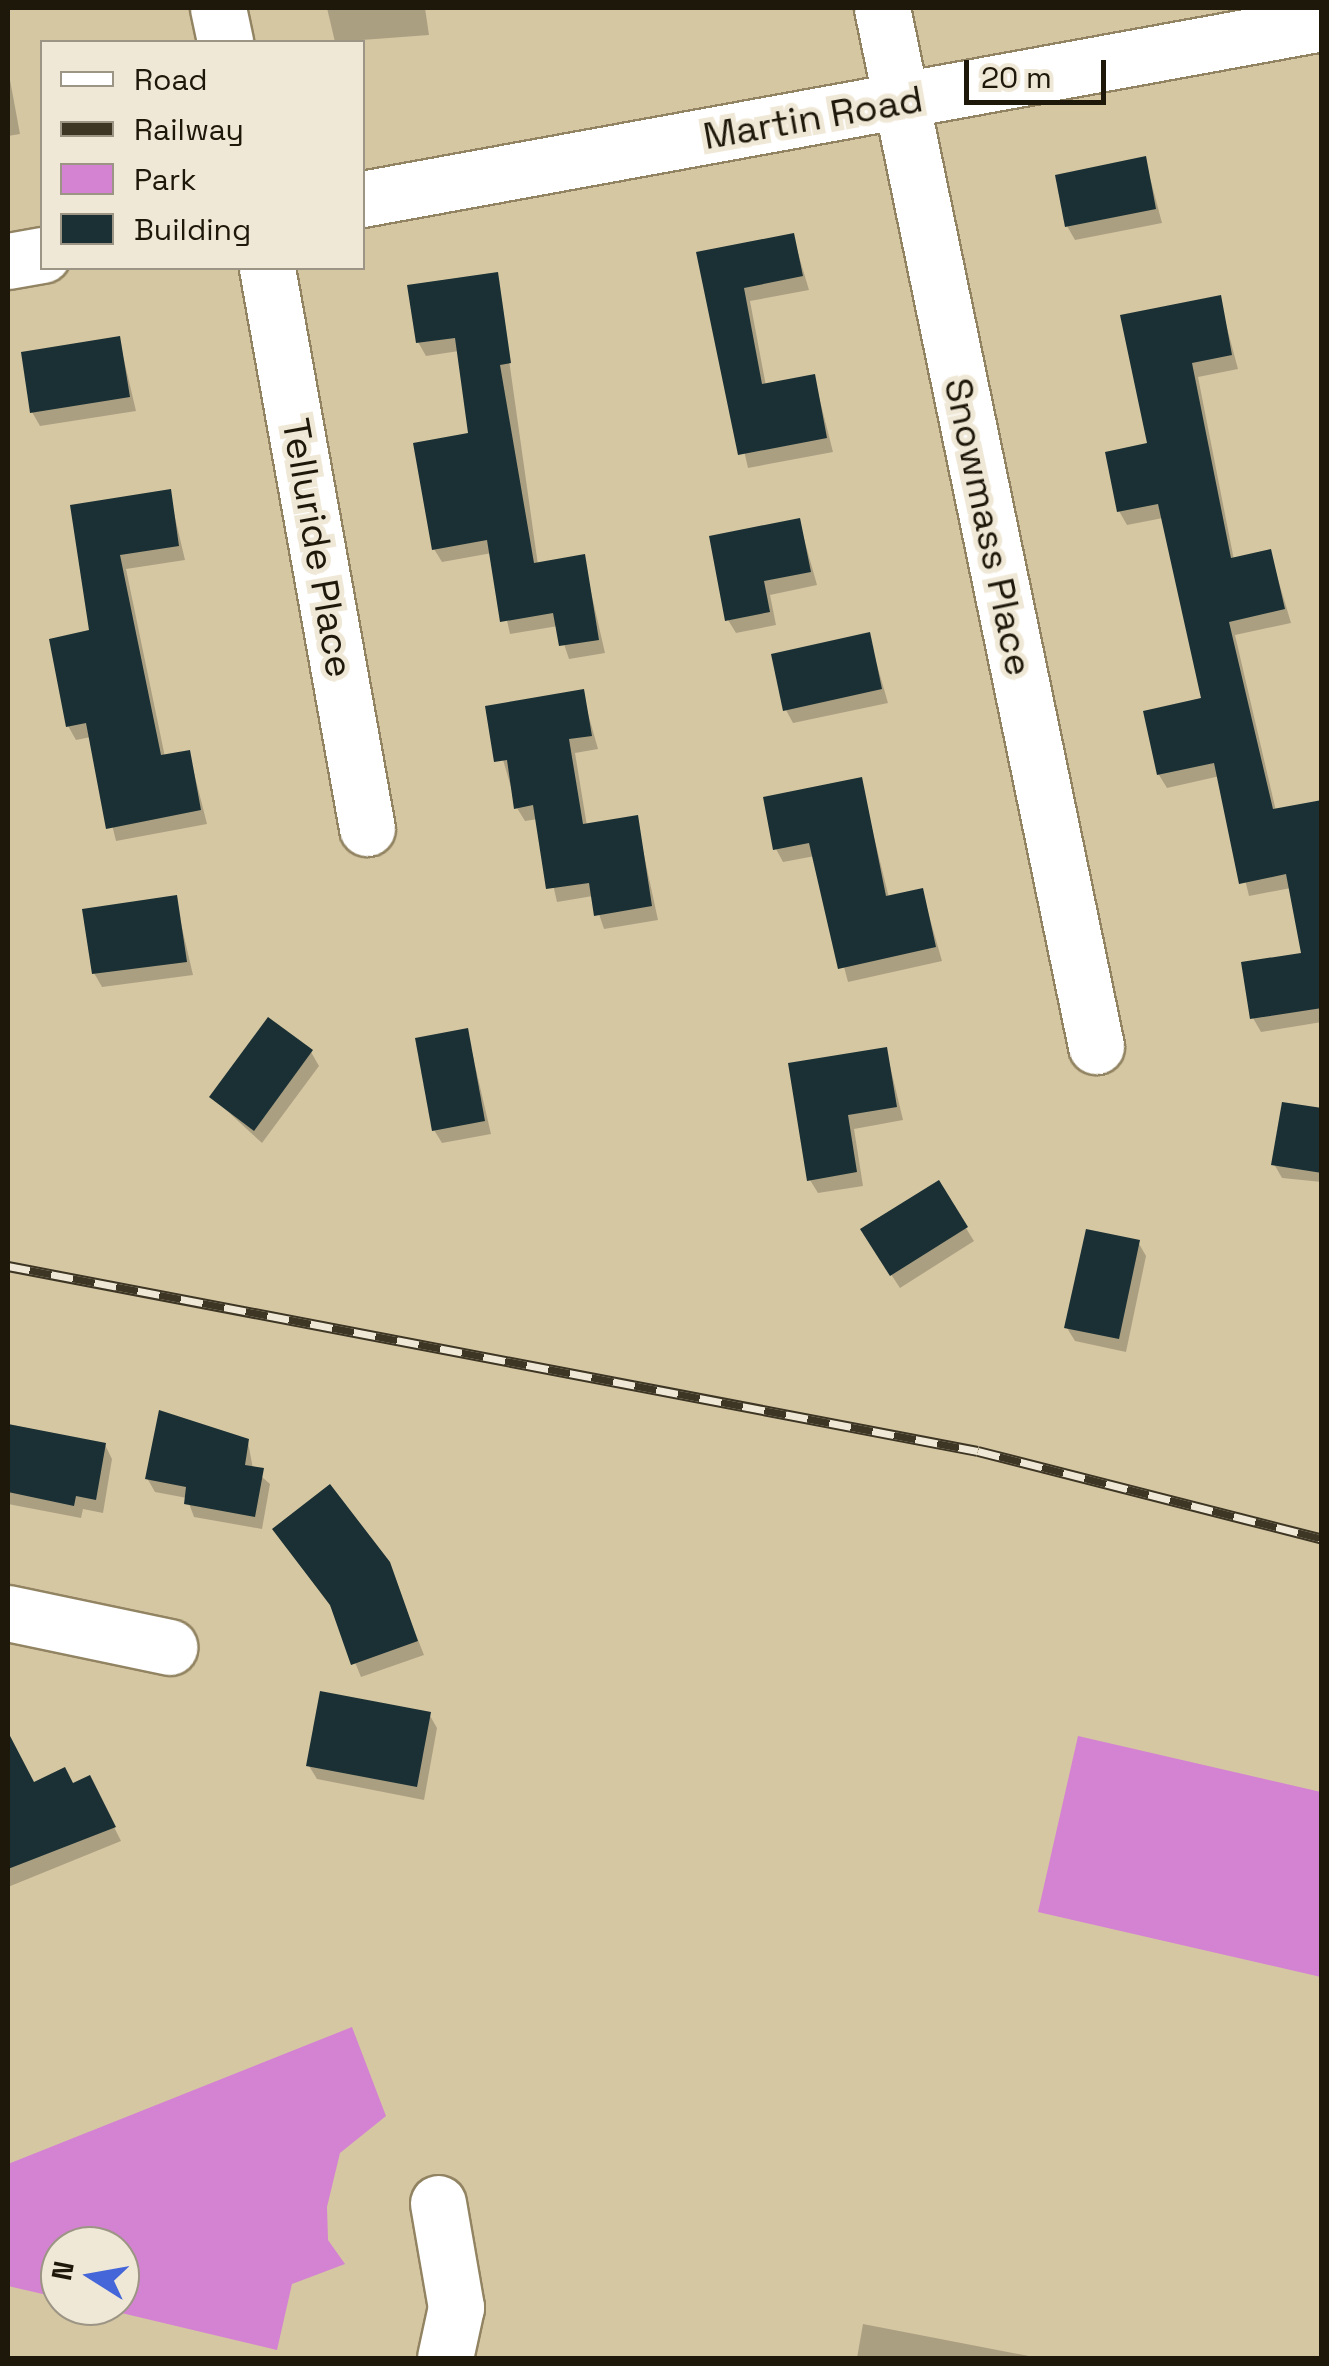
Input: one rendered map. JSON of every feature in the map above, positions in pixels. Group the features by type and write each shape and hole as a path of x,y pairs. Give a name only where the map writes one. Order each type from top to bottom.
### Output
{"street":[{"path":"218,8 225,40"},
{"name":"Snowmass Place","path":"882,8 1096,1046"},
{"name":"Martin Road","path":"365,198 1322,23"},
{"path":"8,261 40,255"},
{"name":"Telluride Place","path":"267,270 366,828"},
{"path":"8,1613 169,1647"},
{"path":"438,2204 456,2308 446,2358"}],"green space":[{"path":"1078,1736 1321,1792 1321,1977 1038,1912"},
{"path":"352,2027 386,2116 340,2153 327,2207 328,2240 345,2264 292,2284 277,2350 140,2317 140,2226 40,2226 40,2293 8,2286 8,2164"}],"building":[{"path":"1146,156 1156,209 1065,227 1055,175"},
{"path":"794,233 803,276 744,288 762,384 815,374 827,438 738,455 696,252"},
{"path":"498,272 511,363 500,365 534,563 585,554 599,640 559,646 553,613 500,622 487,540 432,550 413,443 468,433 455,338 416,343 407,285"},
{"path":"1221,295 1232,355 1192,363 1231,558 1271,549 1285,609 1229,622 1273,809 1322,800 1322,1008 1250,1019 1241,962 1301,953 1286,874 1239,884 1214,763 1157,775 1143,711 1201,698 1158,504 1117,512 1105,452 1147,443 1120,315"},
{"path":"120,336 130,397 30,413 21,352"},
{"path":"171,489 179,546 120,555 161,755 190,750 201,810 106,829 86,723 66,727 49,639 89,630 70,505"},
{"path":"800,518 811,572 764,581 770,612 725,621 709,536"},
{"path":"870,632 882,689 783,711 771,654"},
{"path":"584,689 592,736 569,739 583,824 638,815 652,906 594,916 589,883 546,889 533,805 514,809 507,760 494,762 485,706"},
{"path":"862,777 886,896 923,888 936,947 838,969 809,843 773,850 763,797"},
{"path":"177,895 187,962 92,974 82,909"},
{"path":"268,1017 313,1050 254,1131 209,1097"},
{"path":"468,1028 485,1121 432,1131 415,1038"},
{"path":"887,1047 897,1107 848,1115 857,1172 807,1181 788,1063"},
{"path":"1282,1102 1322,1108 1322,1173 1271,1165"},
{"path":"939,1180 968,1227 890,1276 860,1229"},
{"path":"1086,1229 1140,1240 1119,1339 1064,1328"},
{"path":"159,1410 249,1439 245,1465 264,1468 255,1517 184,1504 186,1487 145,1479"},
{"path":"8,1424 106,1443 96,1500 76,1496 74,1506 8,1492"},
{"path":"330,1484 390,1562 418,1641 351,1665 330,1605 272,1529"},
{"path":"320,1691 431,1712 417,1787 306,1766"},
{"path":"8,1732 34,1782 65,1767 73,1783 90,1775 116,1827 8,1869"}],"railway":[{"path":"8,1266 978,1451 1322,1539"}]}
